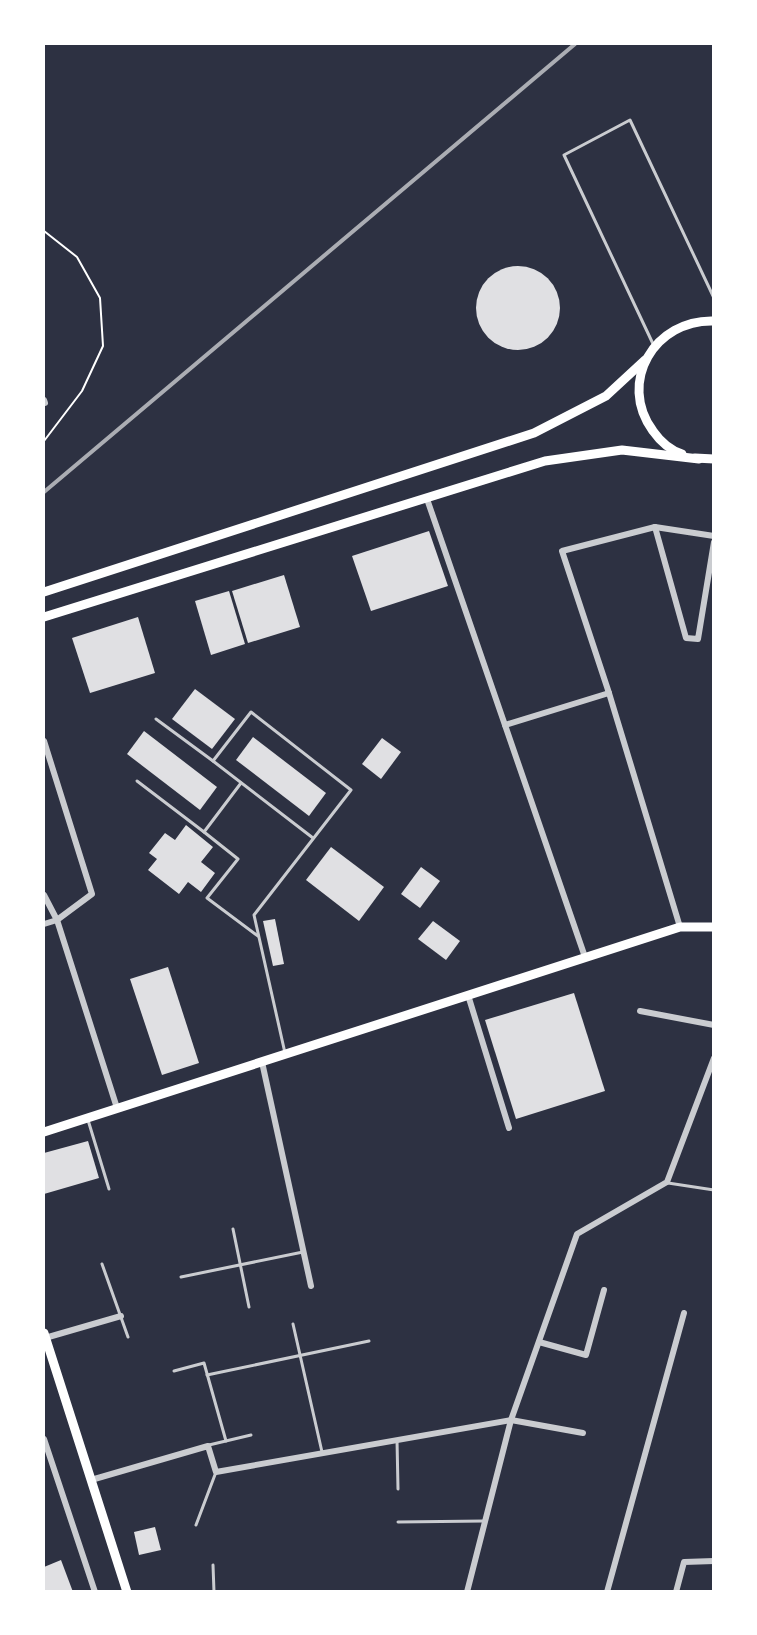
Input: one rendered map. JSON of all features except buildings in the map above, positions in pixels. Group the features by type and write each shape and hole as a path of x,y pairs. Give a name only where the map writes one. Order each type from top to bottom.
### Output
{"main road":[{"path":"44,592 534,433 606,396 645,360 654,346 678,327 701,321 714,321"},
{"path":"645,360 639,380 639,402 646,422 659,439 676,452 699,459"},
{"path":"44,617 545,461 622,450 714,459"},
{"path":"44,1132 680,927 714,927"},
{"path":"44,1336 127,1592"}],"street":[{"path":"427,499 585,957"},
{"path":"656,527 686,638 698,639 714,542"},
{"path":"680,927 609,693 562,552 656,527 714,536"},
{"path":"505,725 609,693"},
{"path":"44,741 92,894 57,920 44,924"},
{"path":"44,895 57,920 117,1108"},
{"path":"468,995 509,1128"},
{"path":"640,1011 714,1024"},
{"path":"467,1592 511,1420 577,1234 667,1182 714,1058"},
{"path":"262,1062 311,1286"},
{"path":"539,1342 586,1355 604,1290"},
{"path":"607,1592 684,1313"},
{"path":"44,1336 121,1316"},
{"path":"91,1480 208,1446 216,1472 511,1420 583,1433"},
{"path":"44,1439 95,1592"},
{"path":"676,1592 684,1562 714,1561"}],"lane":[{"path":"654,346 564,155 630,120 714,298"},
{"path":"213,761 251,712 351,790 254,915 286,1054"},
{"path":"156,719 313,838"},
{"path":"137,781 238,859 207,898 258,936"},
{"path":"204,832 241,783"},
{"path":"87,1118 110,1189"},
{"path":"667,1182 714,1190"},
{"path":"232,1229 249,1307"},
{"path":"181,1277 303,1252"},
{"path":"102,1264 128,1337"},
{"path":"293,1324 322,1453"},
{"path":"207,1375 369,1341"},
{"path":"174,1371 204,1363 226,1441"},
{"path":"208,1446 251,1435"},
{"path":"397,1440 398,1490"},
{"path":"196,1525 216,1472"},
{"path":"398,1522 486,1521"},
{"path":"213,1565 214,1592"}],"path":[{"path":"44,231 77,257 100,298 103,346 82,391 44,441"}],"railway":[{"path":"44,492 575,44"}]}
